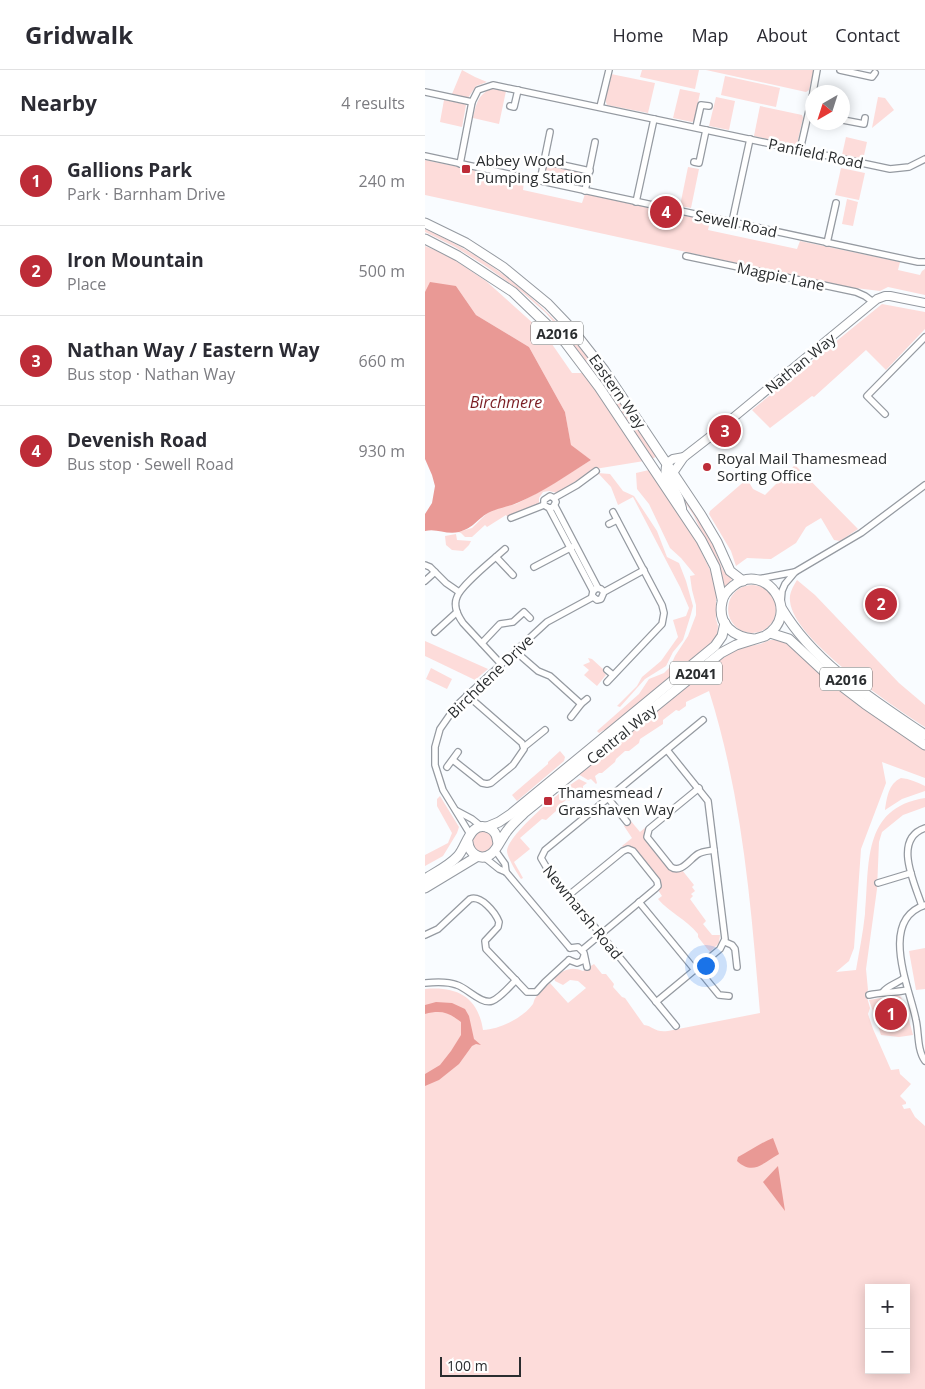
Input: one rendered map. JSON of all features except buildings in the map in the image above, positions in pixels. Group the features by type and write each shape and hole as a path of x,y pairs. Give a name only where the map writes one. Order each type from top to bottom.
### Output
{"main road":[{"name":"Eastern Way","path":"425,223 503,267 548,304 582,340 605,370 667,463 711,532 730,571 743,581"},
{"name":"Eastern Way","path":"425,239 459,256 513,292 565,342 599,387 711,559 723,599"},
{"path":"757,579 766,583 774,589 781,605 778,623 770,633 754,639 743,638 734,634 725,623 722,614 723,599 732,587 743,581 757,579"},
{"name":"A2016","path":"781,605 793,626 828,664 863,692 925,735"},
{"name":"Central Way","path":"425,878 453,861 473,830 499,822 511,814 715,646 722,636 725,623"},
{"name":"A2016","path":"770,633 789,639 831,678 925,745"},
{"name":"Central Way","path":"425,888 481,857 488,856 497,847 513,824 524,814 721,653 735,645 754,639"},
{"path":"484,827 495,834 497,847"},
{"path":"469,838 470,850 481,857"}],"street":[{"path":"600,107 609,70"},
{"path":"814,85 817,70"},
{"path":"840,70 872,77 875,72"},
{"name":"Panfield Road","path":"472,102 479,90 491,85 891,169 909,167 925,159"},
{"path":"510,106 514,107 518,90"},
{"path":"425,92 472,102 460,164"},
{"path":"696,127 701,105 709,106"},
{"path":"850,121 864,124 865,118"},
{"path":"636,202 653,119"},
{"path":"694,162 699,163 706,130"},
{"path":"800,150 806,130"},
{"path":"540,181 550,132"},
{"path":"732,222 750,139"},
{"path":"585,191 595,142"},
{"name":"Sewell Road","path":"425,156 827,243 925,262"},
{"path":"544,161 590,171"},
{"path":"827,243 836,203"},
{"name":"Magpie Lane","path":"686,256 856,292 873,302"},
{"path":"873,302 885,296 925,303"},
{"name":"Nathan Way","path":"673,473 684,457 873,302"},
{"path":"885,414 867,396 925,337"},
{"name":"Nathan Way","path":"667,463 673,459 684,457"},
{"path":"667,463 665,475 677,493 687,520"},
{"path":"511,518 549,506 554,498 577,485 596,471"},
{"path":"781,605 782,591 795,572 861,533 925,485"},
{"path":"554,498 547,497 544,500 573,547 597,592"},
{"path":"607,682 660,627 663,622 664,613 663,607 613,512"},
{"path":"609,524 617,520"},
{"path":"535,567 573,547"},
{"path":"501,664 463,623 457,612 456,602 459,592 505,549"},
{"path":"496,557 513,575"},
{"path":"425,565 430,567 446,583 459,592"},
{"name":"Birchdene Drive","path":"469,838 457,811 440,784 436,771 435,747 444,721 467,695 547,622 597,592 644,570"},
{"path":"425,581 435,572"},
{"path":"757,579 795,572"},
{"path":"435,632 457,612"},
{"path":"481,643 500,624 513,622 524,612 530,618"},
{"path":"515,651 538,671 550,676 581,704"},
{"path":"607,670 613,675"},
{"path":"467,695 521,742 524,747"},
{"path":"571,717 587,699"},
{"name":"Newmarsh Road","path":"677,1026 542,862 543,853 703,720"},
{"path":"453,760 482,783 491,783 513,765 524,747 545,730"},
{"path":"656,1002 720,949 725,942 709,804 699,788 667,750"},
{"path":"447,767 458,752"},
{"path":"699,788 649,829 647,837 671,867 675,869 682,867 701,852 714,850"},
{"path":"608,798 627,822"},
{"name":"Birchdene Drive","path":"457,811 484,827"},
{"path":"925,828 910,838 907,846 911,873 924,906 910,914 903,926 900,948 904,978 916,1019 921,1053 925,1061"},
{"path":"497,847 505,864 506,872"},
{"path":"425,935 438,929 470,899 477,898 497,917 499,922 498,927 486,939 484,946 531,994 536,992 545,982 571,962 580,962 583,953 601,934 655,889 658,883 633,851 628,848 569,895"},
{"path":"481,857 506,872 570,948"},
{"path":"878,883 911,873"},
{"path":"639,902 719,995 729,996"},
{"path":"725,942 733,945 735,949 737,967"},
{"path":"575,946 583,953 586,968 571,962 567,952 570,948 575,946"},
{"path":"883,992 885,988 897,984 904,978"},
{"path":"425,983 441,982 456,984 467,989 481,1000 489,1002 494,1001 516,980"},
{"path":"869,995 907,990"}],"shaded area":[{"path":"462,70 487,82 476,86 468,98 452,94"},
{"path":"642,70 699,70 695,89 640,77"},
{"path":"706,70 814,70 810,85 805,85 805,92"},
{"path":"611,74 655,83 648,113 607,105 605,99"},
{"path":"725,76 780,88 776,107 721,95"},
{"path":"492,89 506,91 499,124 473,118 481,97"},
{"path":"680,89 700,93 694,121 692,122 673,118"},
{"path":"716,97 735,101 729,130 709,126"},
{"path":"878,97 885,98 894,110 872,128"},
{"path":"444,100 466,105 462,127 440,122"},
{"path":"760,106 802,115 797,144 794,145 754,136"},
{"path":"846,137 867,142 863,160 842,155"},
{"path":"425,160 524,181 523,190 582,203 585,194 710,221 708,230 797,249 800,241 900,262 898,270 920,275 925,269 925,295 888,287 880,291 847,287 425,195"},
{"path":"548,164 584,172 587,176 584,185 544,177 545,167"},
{"path":"688,167 699,169 691,208 680,206"},
{"path":"841,168 865,173 859,200 835,195"},
{"path":"847,199 858,202 853,226 842,224"},
{"path":"425,229 464,249 498,271 529,296 557,323 608,384 656,452 654,454 656,457 651,459 580,353 546,313 522,292 484,265 455,247 425,232"},
{"path":"425,246 447,255 486,281 545,334 572,373 586,373 644,461 595,469 557,493 543,492 539,498 539,503 508,518 506,515 487,527 485,525 472,537 465,537 458,532 472,528 486,514 500,507 516,504 543,490 591,460 571,446 565,412 529,347 476,315 456,286 425,292"},
{"path":"882,304 925,312 925,329 886,370 866,350 814,397 812,396 770,428 752,410"},
{"path":"795,465 858,529 840,541 834,540 821,518 806,527 796,543 771,559 747,558 736,566 731,551 709,514 710,511 747,479 753,489 765,495"},
{"path":"649,470 696,541 712,574 716,590 717,636 697,657 606,731 604,730 599,733 597,731 639,694 649,679 664,673 670,667 688,636 696,615 696,605 690,576 695,575 670,548 649,504 637,489 636,473"},
{"path":"668,471 709,536 723,570 732,579 726,586 724,586 720,571 694,516 669,477"},
{"path":"598,473 610,474 623,491 634,496 657,531 667,557 679,563 693,606 683,640 673,652 666,666 645,679 620,707 617,706 637,686 642,677 661,661 678,637 673,620 686,616 689,608 633,497 618,505 611,487"},
{"path":"456,534 457,540 471,541 463,551 452,550 446,545 445,536"},
{"path":"797,580 815,595 899,683 925,705 925,727 847,671 808,634 795,617 790,601 791,593"},
{"path":"752,585 761,587 769,592 774,600 776,609 774,618 769,626 761,631 752,633 743,631 735,626 730,618 728,609 730,600 735,592 743,587"},
{"path":"770,640 781,640 788,644 834,686 925,750 925,778 882,762 886,783 861,849 854,948 849,961 836,972 856,970 864,921 869,858 879,826 889,813 904,804 925,798 925,807 903,815 882,832 879,842 877,889 866,969 868,990 866,994 870,1008 868,1014 891,1070 899,1069 900,1074 911,1084 900,1096 906,1102 906,1104 902,1105 904,1109 910,1108 915,1117 925,1126 925,1389 425,1389 425,989 447,990 464,996 476,1009 483,1030 490,1029 511,1022 523,1014 533,1004 538,994 550,983 568,1003 586,988 578,981 570,980 563,985 555,981 554,978 567,970 583,971 594,964 602,974 606,974 614,984 613,987 625,998 644,1025 657,1030 668,1031 760,1013 749,891 737,810 730,770 709,691 686,702 686,706 679,711 676,710 663,720 663,724 640,739 639,743 629,751 625,751 602,773 595,776 596,784 591,779 588,780 578,774 719,658 738,648"},
{"path":"425,641 488,669 475,680 425,656"},
{"path":"588,658 592,659 604,670 606,675 597,686 584,675 589,670 583,665 590,662"},
{"path":"431,668 452,679 447,689 426,679"},
{"path":"560,751 565,757 564,761 517,801 512,795"},
{"path":"901,778 925,786 925,791 902,799 885,810 893,784"},
{"path":"579,779 587,783 583,786 583,790 569,801 566,800 546,820 542,819 520,838 530,849 514,862 523,878 521,879 507,854 510,844 526,823 562,791"},
{"path":"440,796 459,827 443,856 425,866 425,855 448,843 452,833 437,806 437,799"},
{"path":"630,820 640,832 647,828 645,837 670,869 682,870 694,885 692,887 695,891 691,894 693,896 690,899 706,921 703,924 712,935 720,935 719,943 710,952 698,937 698,934 658,899 662,896 658,890 660,883 658,878 635,849 622,846 632,838 624,826"},
{"path":"483,831 491,834 494,842 491,850 483,853 475,850 472,842 475,834"},
{"path":"925,948 925,989 916,990 909,951"},
{"path":"898,995 901,997 906,1009 913,1035 899,1037 881,1035 869,1000"}],"water":[{"name":"Birchmere","path":"430,282 456,286 476,315 529,347 565,412 571,445 591,460 537,494 491,511 469,528 454,533 434,530 425,531 425,514 432,503 435,486 425,459 425,292"},
{"path":"436,1002 452,1003 465,1009 469,1016 474,1039 481,1045 476,1044 472,1046 459,1064 439,1080 425,1086 425,1074 440,1065 461,1035 461,1022 452,1016 440,1012 425,1014 425,1005"},
{"path":"773,1138 779,1154 753,1168 748,1168 737,1161 738,1157"},
{"path":"778,1166 785,1211 763,1182"}],"place":[{"name":"Abbey Wood Pumping Station","path":"466,169"},
{"name":"Devenish Road","path":"666,212"},
{"name":"Nathan Way / Eastern Way","path":"725,431"},
{"name":"Royal Mail Thamesmead Sorting Office","path":"707,467"},
{"name":"Iron Mountain","path":"881,604"},
{"name":"Thamesmead / Grasshaven Way","path":"548,801"},
{"name":"Gallions Park","path":"891,1014"}]}
